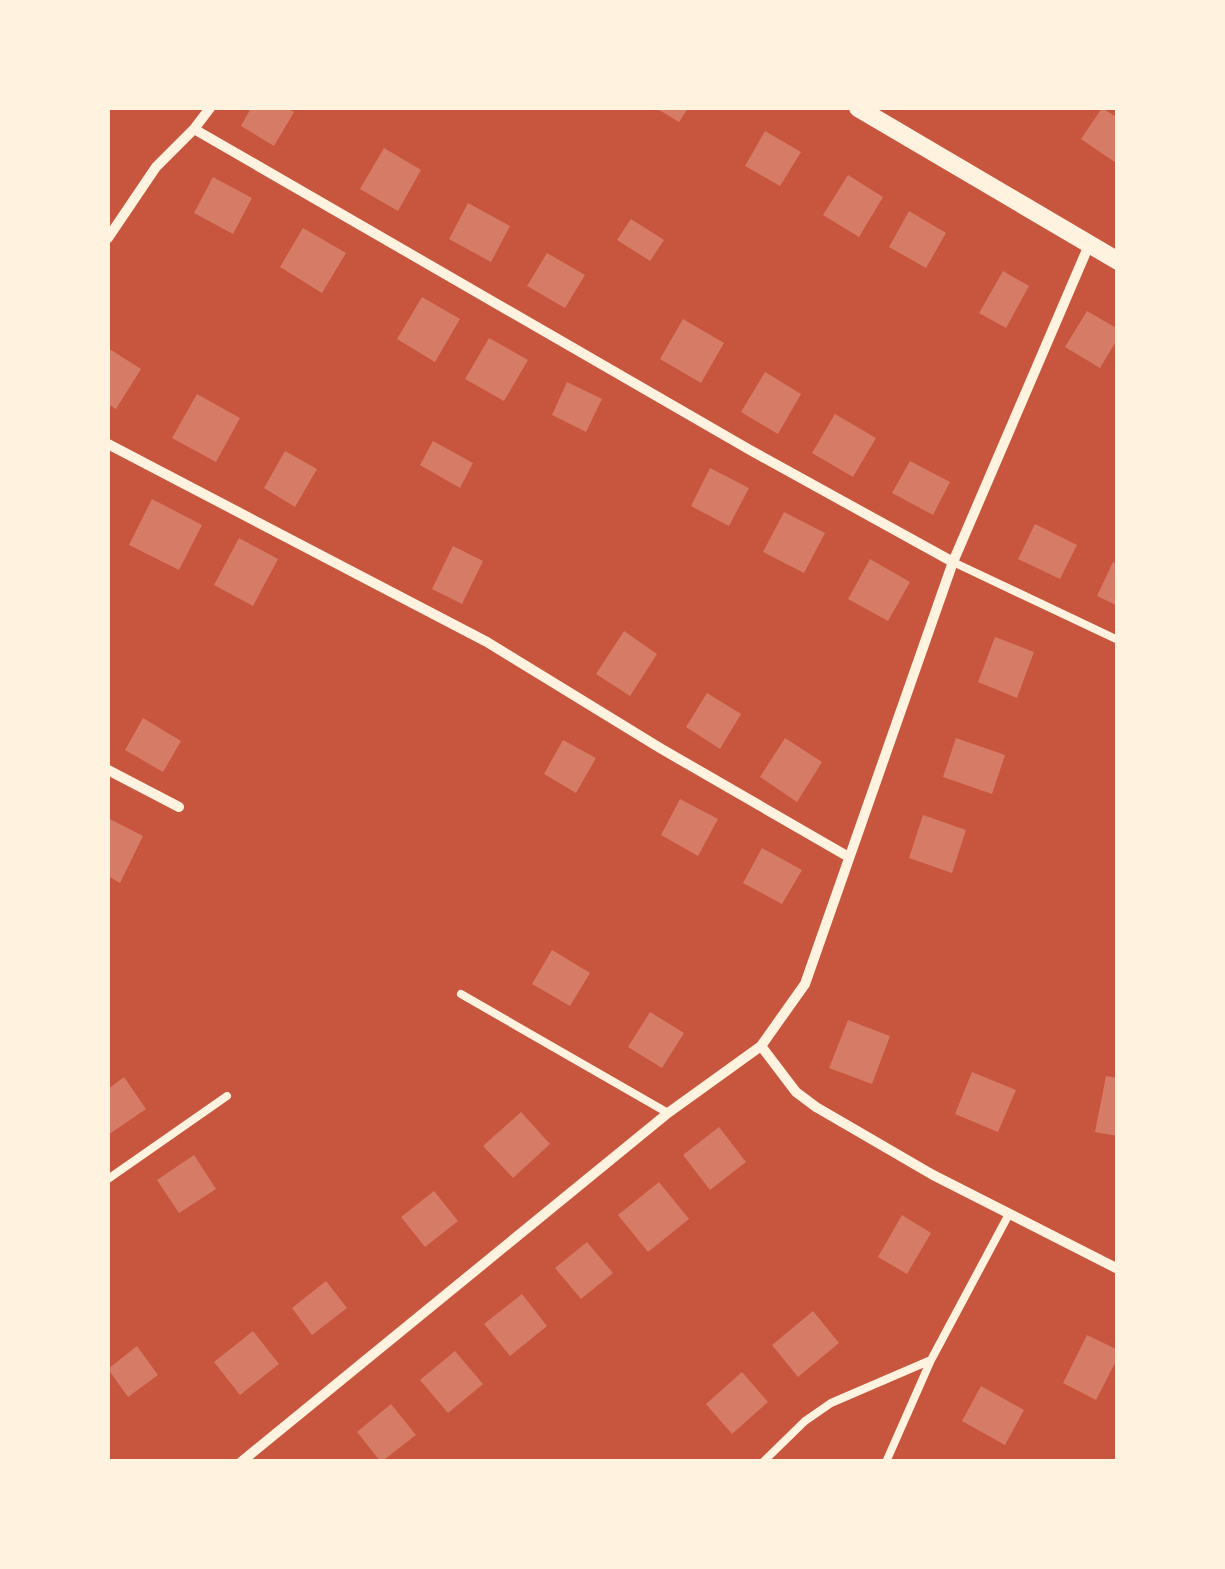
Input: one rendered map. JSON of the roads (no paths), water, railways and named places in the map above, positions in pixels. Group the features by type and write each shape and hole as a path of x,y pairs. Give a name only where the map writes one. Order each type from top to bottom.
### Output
{"street":[{"path":"108,238 156,167 194,130 210,108"},
{"path":"858,108 1118,261"},
{"path":"194,130 953,562"},
{"path":"241,1462 668,1113 761,1046 805,984 953,562 1089,245"},
{"path":"108,444 487,642 848,856"},
{"path":"108,770 179,807"},
{"path":"761,1046 796,1092 816,1107 1009,1214 1118,1269"}],"lane":[{"path":"953,562 1118,640"},
{"path":"461,994 668,1113"},
{"path":"108,1180 227,1096"},
{"path":"886,1462 931,1360 1009,1214"},
{"path":"764,1462 805,1421 831,1403 931,1360"}]}
